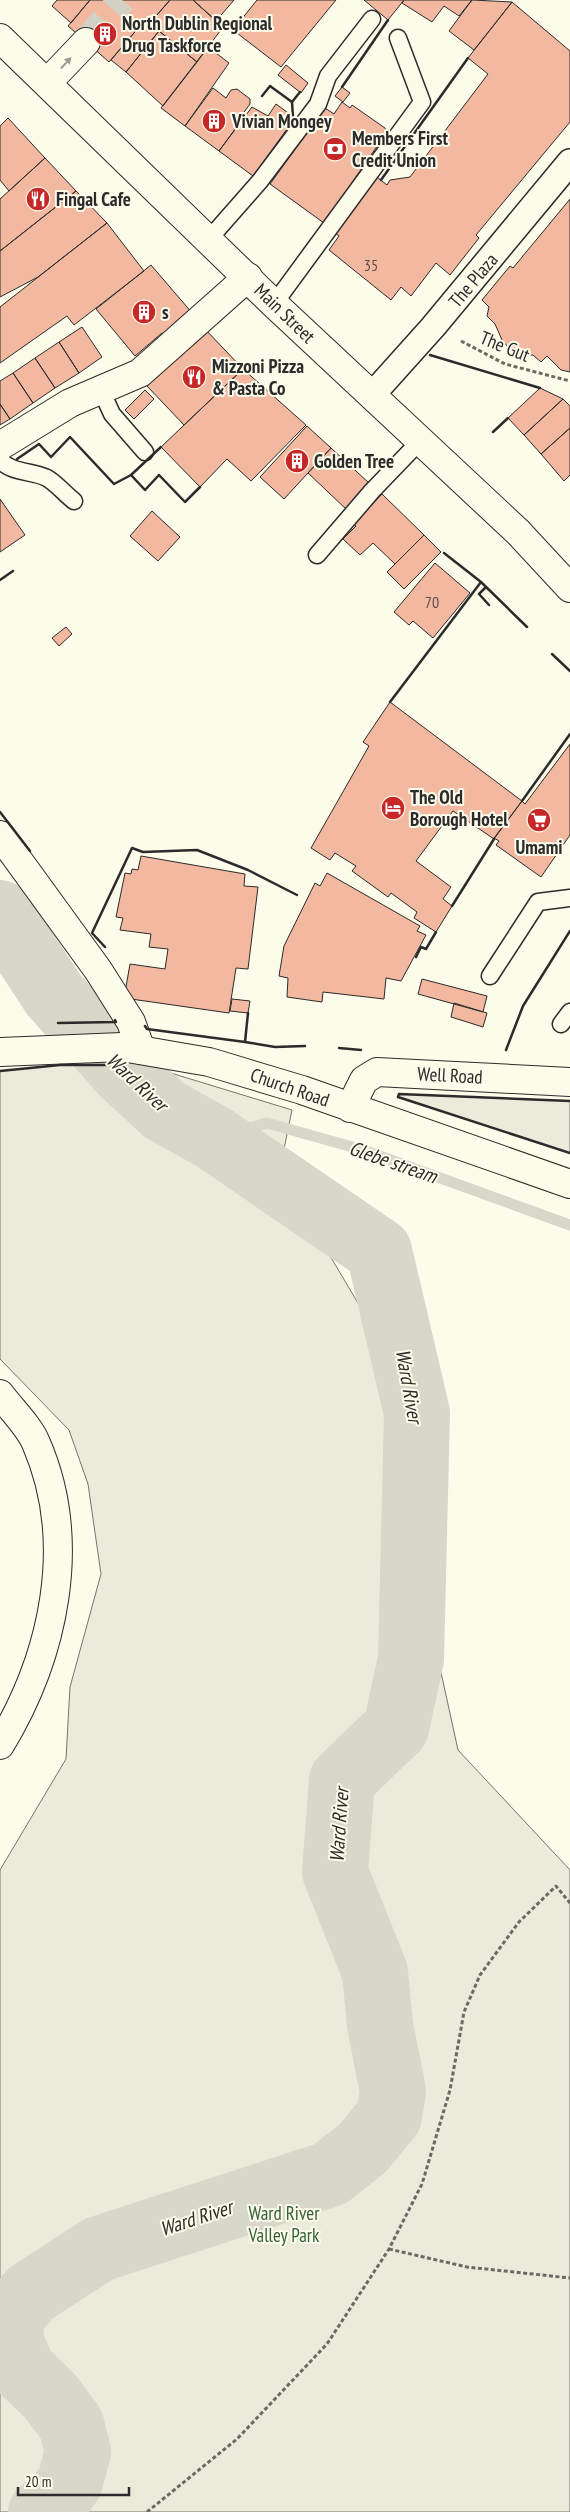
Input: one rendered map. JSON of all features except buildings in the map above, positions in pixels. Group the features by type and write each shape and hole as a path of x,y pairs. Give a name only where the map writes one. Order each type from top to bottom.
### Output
{"street":[{"name":"Main Street","path":"0,38 274,304 518,532 570,588"},
{"path":"47,83 86,42"},
{"name":"The Plaza","path":"372,395 434,327 570,162"},
{"path":"0,446 70,403 140,374 248,277"},
{"path":"0,835 98,970 131,1022 131,1048"},
{"name":"Church Road","path":"2,1048 131,1048 209,1062 302,1090 570,1184"},
{"name":"Well Road","path":"350,1108 364,1080 377,1072 570,1082"},
{"path":"0,1394 36,1441 53,1495 59,1555 52,1616 41,1658 20,1713 0,1745"}],"lane":[{"path":"208,239 260,181 318,104 328,76 372,19"},
{"path":"274,304 422,102 398,38"},
{"path":"101,390 112,414 145,452"},
{"path":"317,555 372,491 421,440"},
{"path":"0,460 5,466 46,478 74,501"},
{"path":"490,976 538,902 570,898"}],"path":[{"name":"The Gut","path":"434,327 505,364 570,381"},
{"path":"148,2512 236,2439 327,2344 389,2249 422,2184 450,2090 464,2012 480,1975 519,1922 556,1886 570,1903"},
{"path":"389,2249 467,2267 570,2278"}],"green space":[{"name":"Ward River Valley Park","path":"60,1065 126,1065 161,1070 292,1110 283,1154 262,1209 326,1249 365,1315 385,1380 391,1555 438,1608 435,1645 458,1750 570,1870 570,2512 0,2512 0,1870 66,1759 70,1687 101,1574 88,1484 69,1430 0,1359 0,1071"},
{"path":"399,1094 570,1101 570,1153 398,1097"}],"waterway":[{"name":"Ward River","path":"0,913 54,995 123,1072 164,1110 214,1138 379,1251 417,1413 411,1659 396,1728 342,1780 335,1872 375,1972 380,2025 393,2091 389,2116 363,2148 330,2174 99,2249 31,2293 16,2310 9,2327 13,2348 24,2371 50,2396 71,2424 78,2451 70,2482 56,2501 41,2512"},
{"name":"Glebe stream","path":"214,1138 267,1123 363,1150 570,1225"}],"tunnel":[{"path":"86,42 122,0"}],"wall":[{"path":"342,87 388,20"},
{"path":"381,180 468,58"},
{"path":"262,96 270,86 292,102"},
{"path":"293,117 292,102 300,92"},
{"path":"430,355 540,388"},
{"path":"493,432 508,418"},
{"path":"17,459 39,444 51,457 70,437 114,484 131,475 161,447"},
{"path":"131,475 145,490 159,475 185,502 200,487"},
{"path":"390,702 481,582 444,553"},
{"path":"0,580 13,571"},
{"path":"481,582 527,627"},
{"path":"486,587 479,594 489,605"},
{"path":"552,654 570,671"},
{"path":"522,801 570,734"},
{"path":"0,812 30,851"},
{"path":"452,906 494,839"},
{"path":"105,947 92,933 132,848 143,852 197,850 248,870 297,895"},
{"path":"506,1050 523,1006 570,931"},
{"path":"416,957 421,947 426,949 436,932"},
{"path":"145,1026 147,1029 245,1042 248,1013"},
{"path":"58,1023 116,1022 115,1020"},
{"path":"245,1042 275,1047 305,1046"},
{"path":"339,1048 361,1050"},
{"path":"0,1071 60,1065 126,1065"},
{"path":"570,1101 399,1094 398,1097 570,1153"}],"place":[{"name":"North Dublin Regional Drug Taskforce","path":"105,34"},
{"name":"Vivian Mongey","path":"214,121"},
{"name":"Members First Credit Union","path":"335,149"},
{"name":"Fingal Cafe","path":"38,199"},
{"name":"s","path":"144,312"},
{"name":"Mizzoni Pizza & Pasta Co","path":"194,377"},
{"name":"Golden Tree","path":"297,461"},
{"name":"The Old Borough Hotel","path":"393,808"},
{"name":"Umami","path":"539,820"}]}
